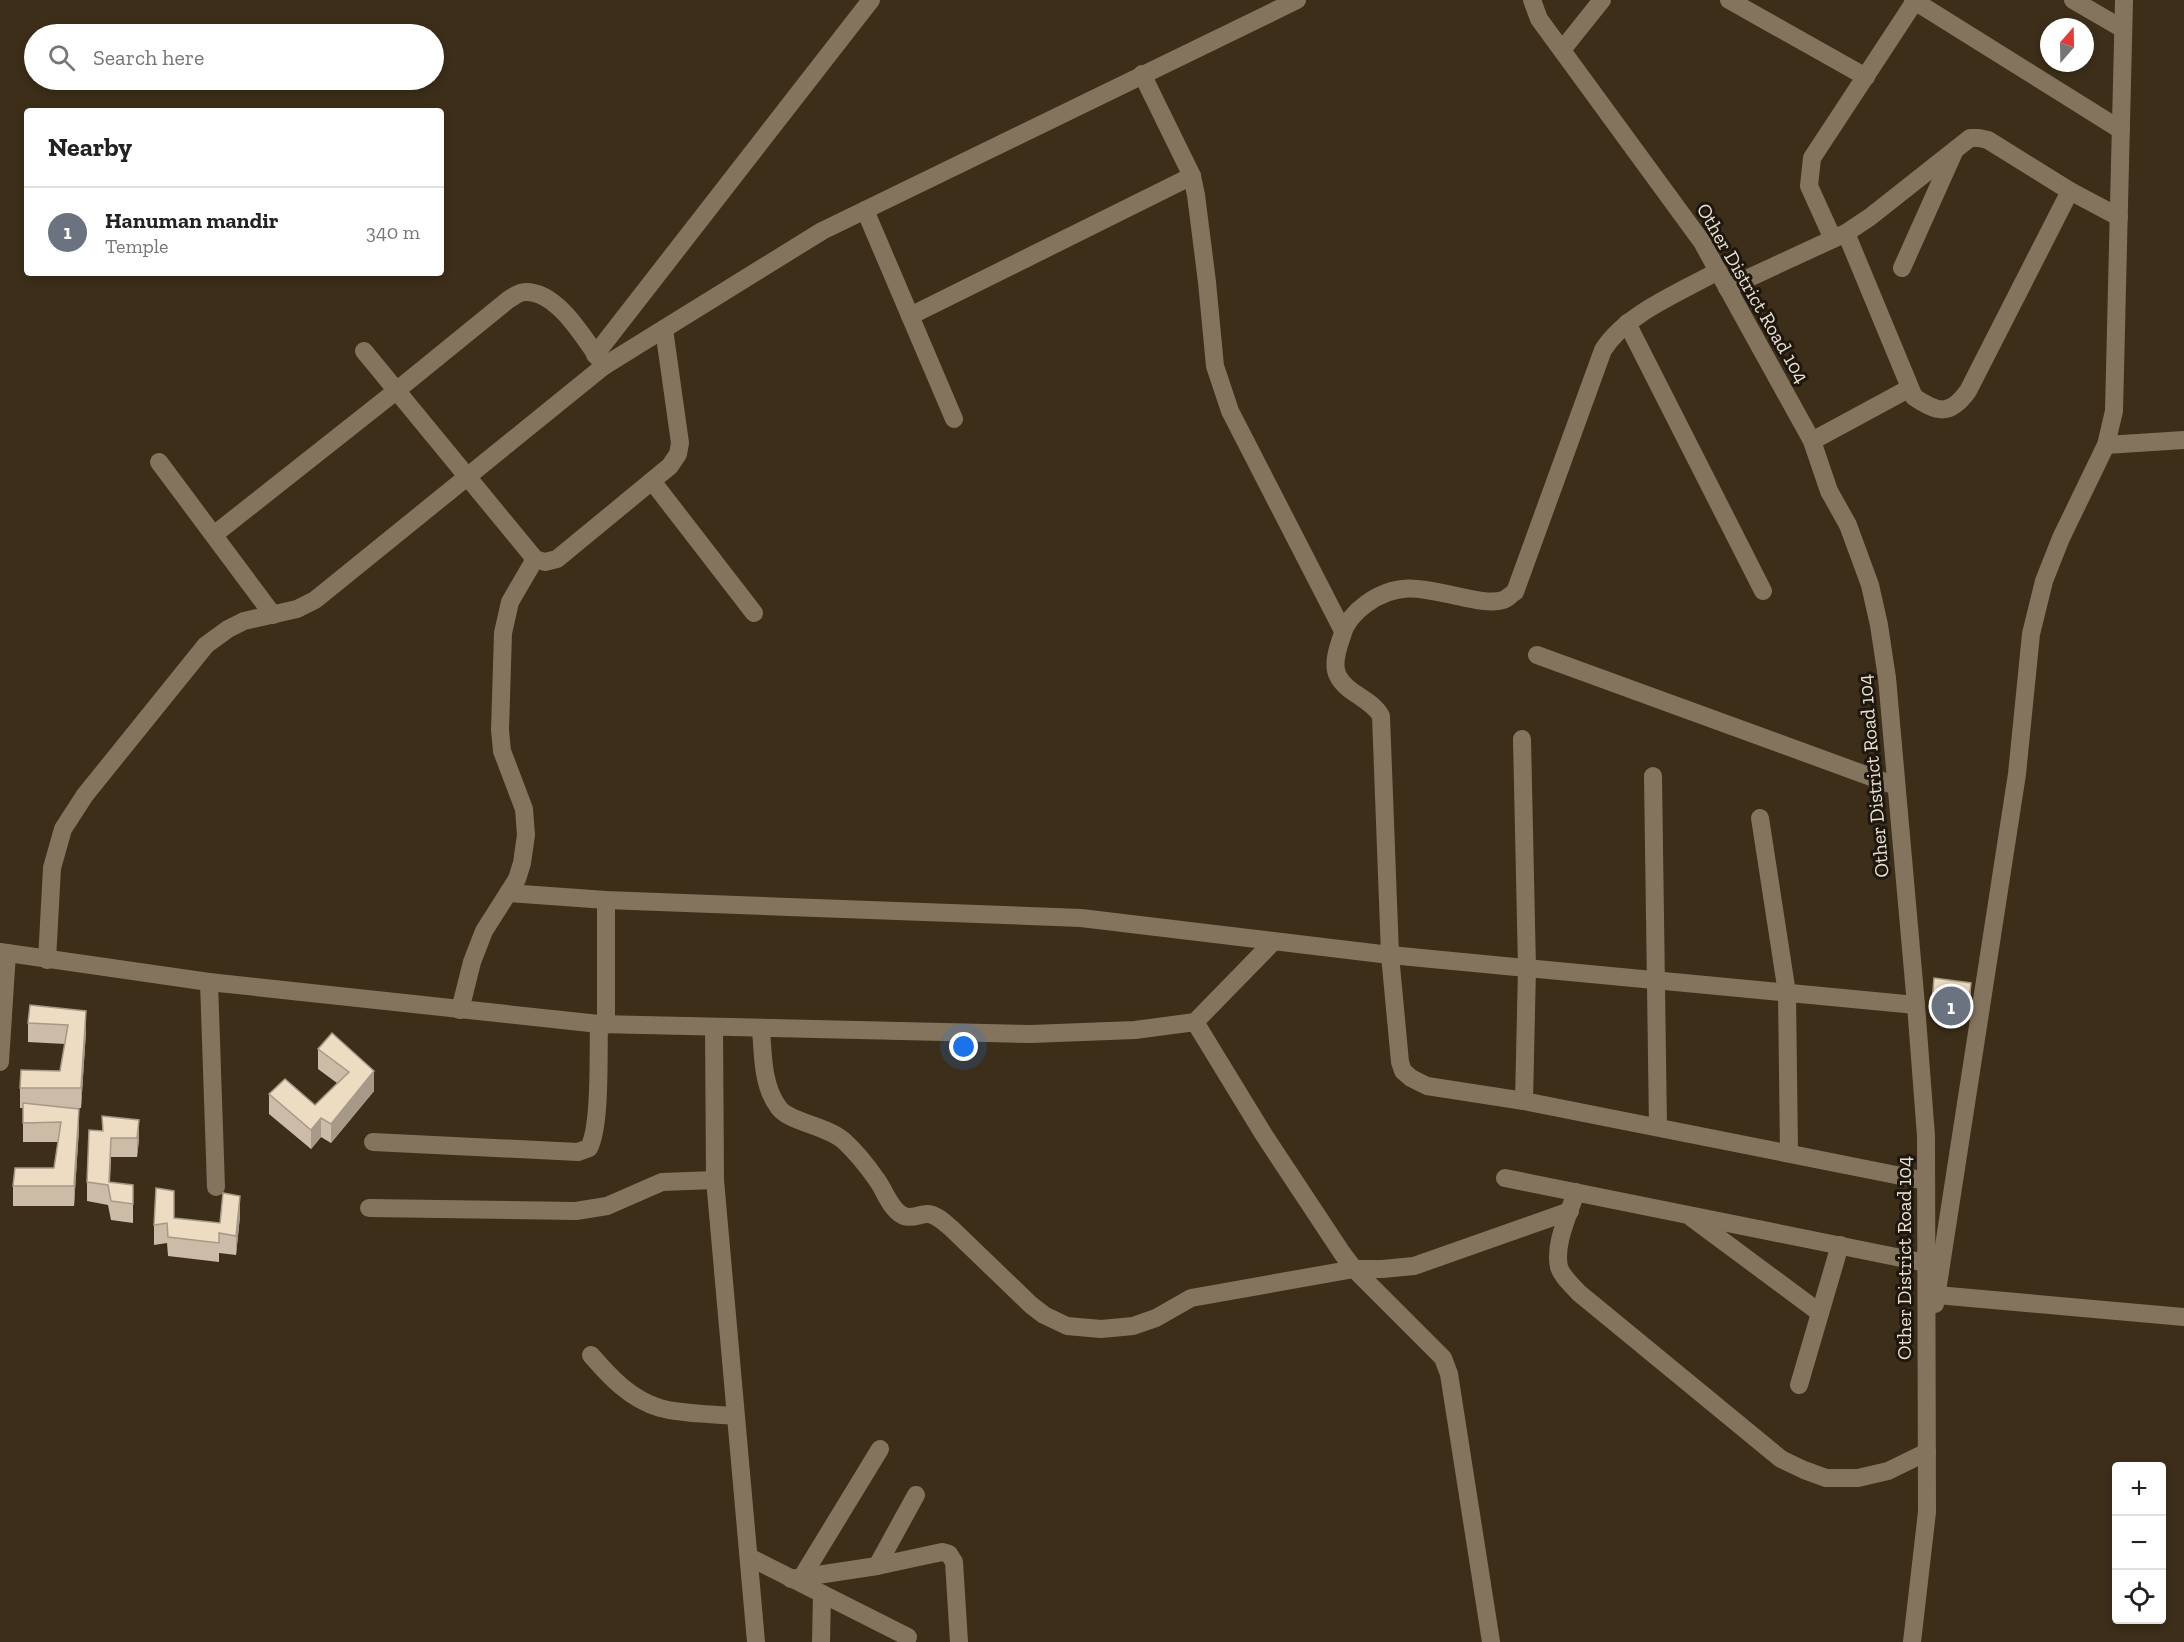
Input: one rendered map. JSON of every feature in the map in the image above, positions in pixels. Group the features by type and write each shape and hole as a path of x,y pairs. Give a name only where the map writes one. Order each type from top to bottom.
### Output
{"street":[{"path":"47,960 52,868 63,830 85,795 206,645 244,621 297,609 315,600 466,477 600,360 871,0"},
{"path":"600,360 664,329 822,231 1297,0"},
{"name":"Other District Road 104","path":"1532,0 1539,19 1702,242 1812,441 1829,491 1848,525 1870,585 1885,668 1917,1005 1926,1136 1927,1512 1912,1642"},
{"path":"1562,50 1602,0"},
{"path":"1729,0 1866,77"},
{"path":"2073,0 2123,29"},
{"path":"1926,1366 2017,774 2031,634 2044,581 2061,538 2106,445 2114,411 2124,0"},
{"path":"2070,191 1968,391 1959,404 1944,410 1929,407 1914,397 1840,236 1809,186 1812,158 1914,1 2121,130"},
{"path":"1142,75 1192,176 1207,282 1215,366 1230,411 1343,632"},
{"path":"1727,288 1840,236 1883,207 1970,138 1988,141 2070,191 2119,217"},
{"path":"1902,268 1956,148"},
{"path":"910,316 1192,176"},
{"path":"865,210 954,419"},
{"path":"1718,271 1627,323 1611,337 1603,350 1515,592 1503,600 1485,602 1419,588 1396,588 1379,595 1357,610 1343,632 1337,656 1338,676 1347,686 1376,706 1381,716 1390,955 1400,1062 1403,1071 1427,1086 1524,1101 1926,1181"},
{"path":"215,534 508,300 523,291 543,295 563,310 600,360"},
{"path":"1627,323 1762,591"},
{"path":"364,351 535,559 544,562 557,559 670,466 678,454 680,443 664,329"},
{"path":"1812,441 1910,388"},
{"path":"2106,445 2184,440"},
{"path":"159,462 215,534 273,615"},
{"path":"652,481 754,613"},
{"path":"460,1010 472,962 484,931 517,879 522,862 526,834 524,810 502,751 500,730 502,633 510,602 535,559"},
{"path":"1538,655 1896,786"},
{"path":"1522,739 1527,968 1524,1101"},
{"path":"1653,776 1658,1127"},
{"path":"1760,818 1788,993 1789,1153"},
{"path":"508,893 606,900 1081,918 1390,955 1917,1005"},
{"path":"373,1142 578,1152 589,1148 596,1122 606,900"},
{"path":"0,1062 3,952 209,982 602,1024 1031,1034 1135,1030 1195,1022 1273,942"},
{"path":"209,982 216,1188"},
{"path":"1195,1022 1264,1135 1335,1244 1354,1269 1443,1358 1449,1374 1491,1642"},
{"path":"714,1027 715,1180 756,1642"},
{"path":"761,1028 764,1070 779,1108 791,1116 829,1130 844,1141 877,1179 893,1206 904,1216 914,1217 928,1214 936,1216 1031,1305 1044,1315 1067,1326 1101,1329 1133,1326 1156,1318 1191,1298 1354,1269 1414,1266 1570,1211"},
{"path":"1505,1178 1926,1263"},
{"path":"369,1208 576,1211 607,1206 662,1182 715,1180"},
{"path":"1576,1192 1558,1249 1559,1267 1564,1277 1587,1300 1781,1459 1826,1478 1858,1478 1888,1471 1927,1452"},
{"path":"1688,1215 1820,1313"},
{"path":"1798,1385 1840,1245"},
{"path":"1937,1295 2184,1317"},
{"path":"591,1355 610,1377 639,1399 661,1409 735,1416"},
{"path":"796,1578 880,1449"},
{"path":"877,1566 916,1495"},
{"path":"796,1578 877,1566 942,1551 949,1554 954,1562 959,1642"},
{"path":"749,1557 796,1578 822,1594 908,1637"},
{"path":"821,1642 822,1594"}],"building":[{"path":"1934,978 1971,983 1968,1008 1932,1003"},
{"path":"30,1005 86,1011 81,1088 20,1088 21,1070 60,1071 68,1025 28,1023"},
{"path":"332,1033 374,1071 331,1124 321,1118 311,1130 269,1094 285,1079 315,1105 349,1072 318,1049"},
{"path":"23,1103 79,1109 74,1186 13,1186 15,1168 54,1168 61,1122 23,1123"},
{"path":"102,1116 139,1120 137,1138 111,1138 109,1182 133,1185 133,1204 111,1201 108,1185 87,1182 89,1130 103,1131"},
{"path":"156,1188 174,1191 174,1218 220,1223 223,1193 240,1196 236,1236 219,1233 219,1243 168,1237 167,1223 154,1225"}],"place":[{"name":"Hanuman mandir","path":"1951,1006"}]}
